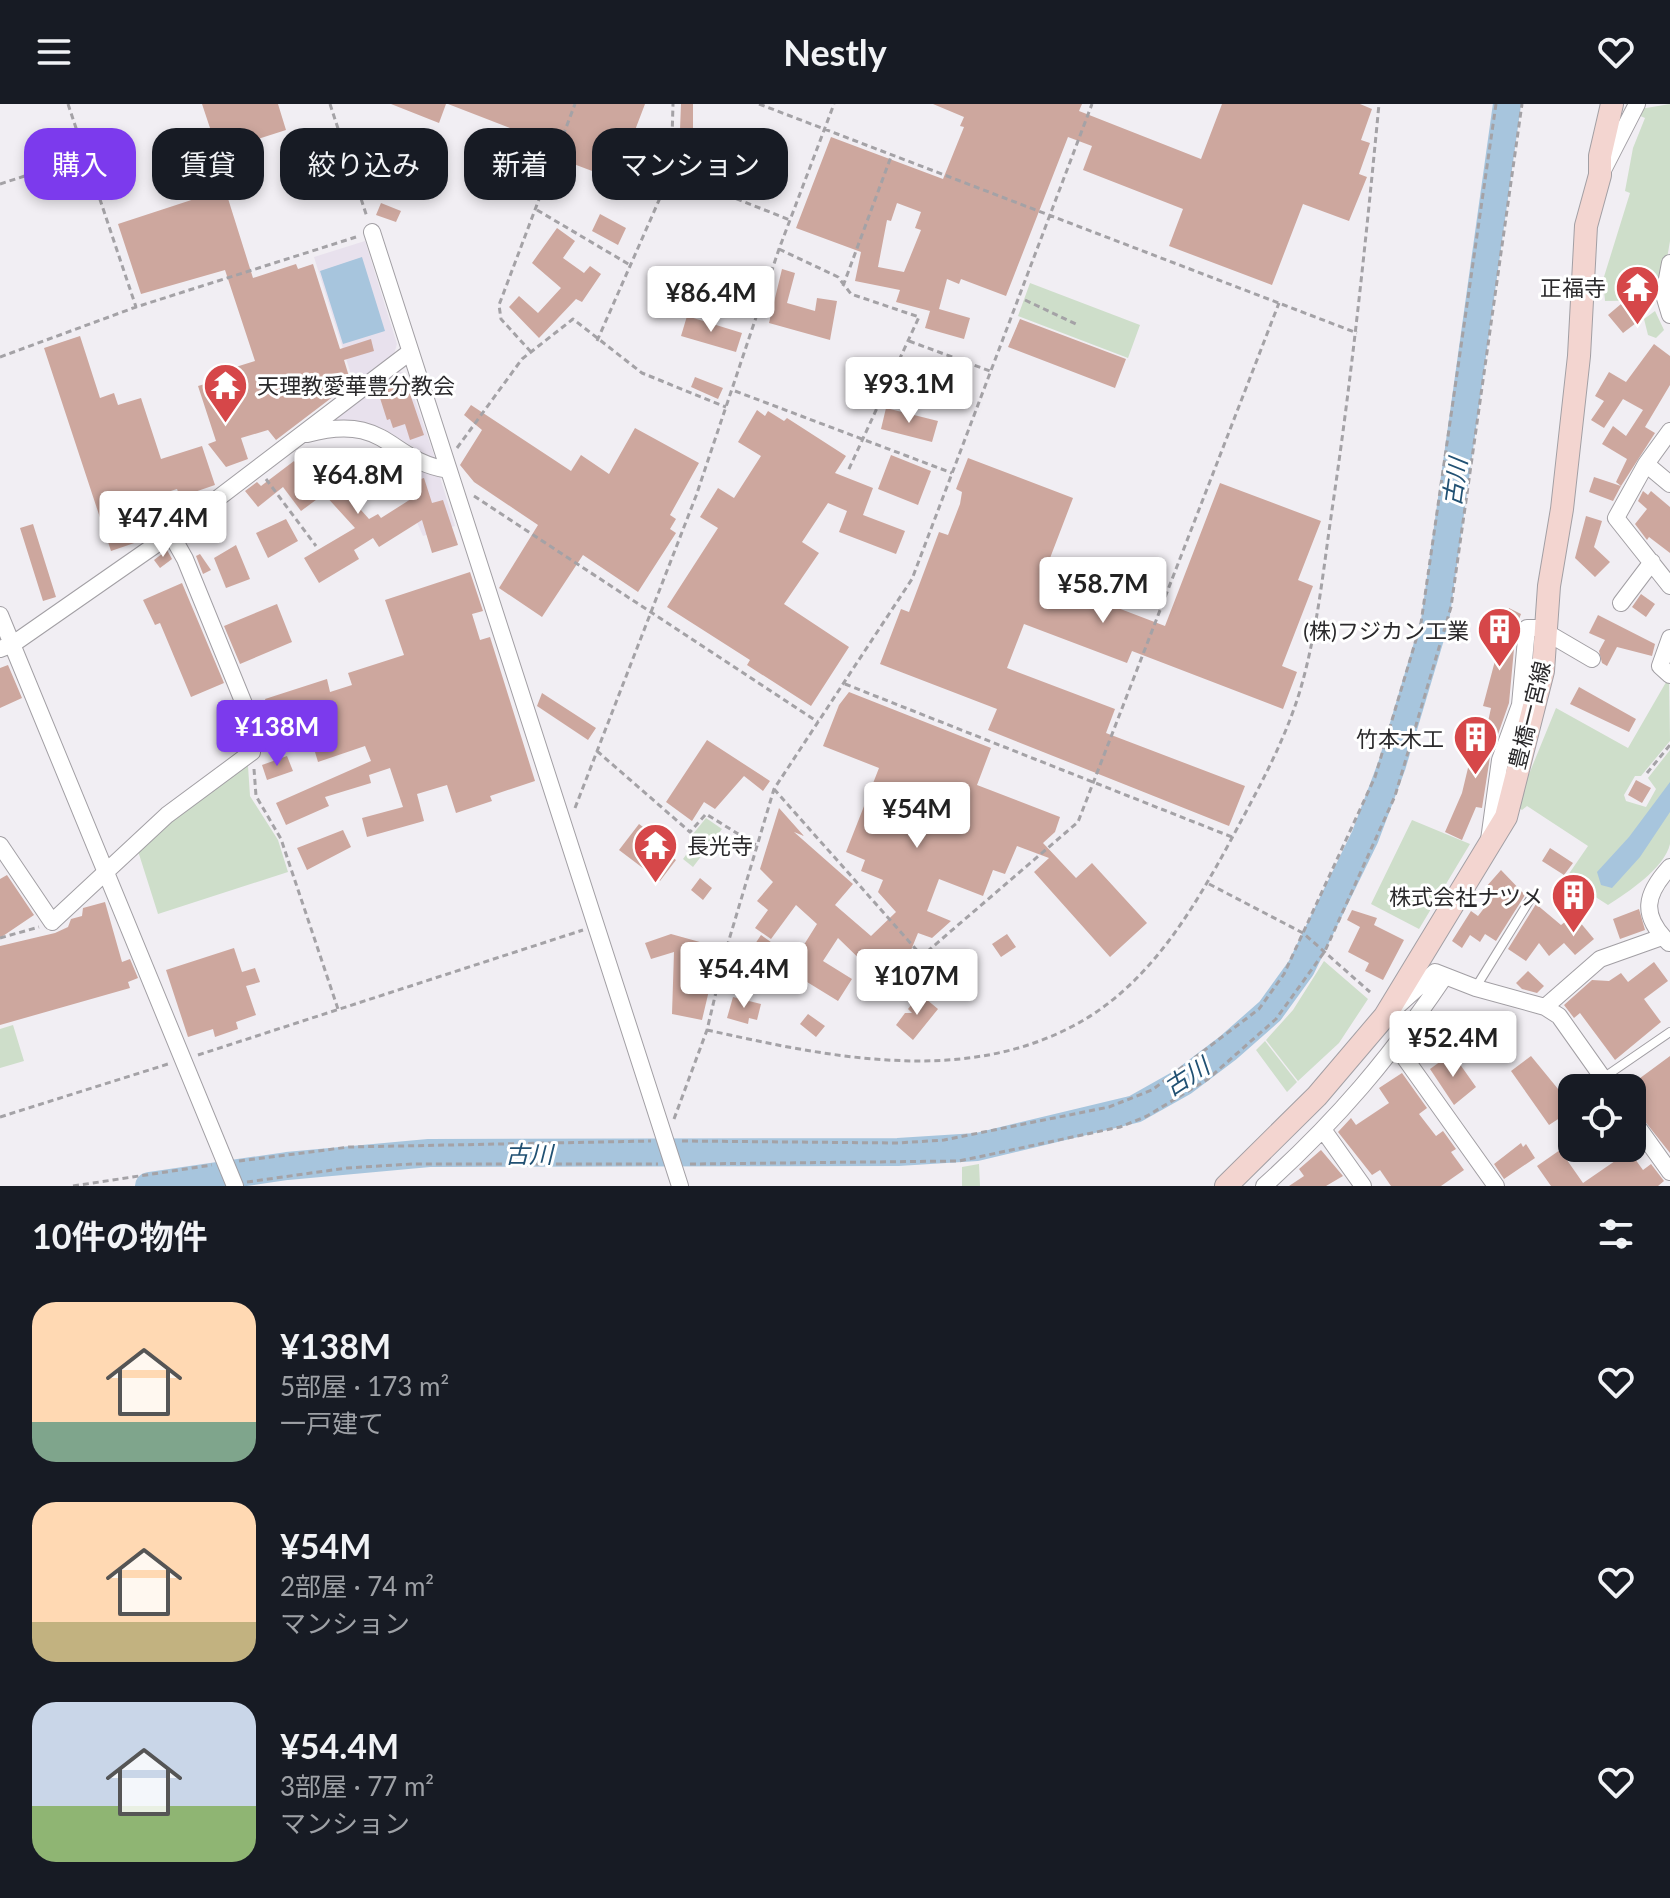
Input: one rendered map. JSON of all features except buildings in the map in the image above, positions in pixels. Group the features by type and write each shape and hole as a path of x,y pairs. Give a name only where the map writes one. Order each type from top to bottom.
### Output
{"main road":[{"name":"豊橋一宮線","path":"1226,1186 1326,1086 1385,1016 1507,814 1541,682 1579,356 1586,226 1600,175 1600,156 1612,104"}],"street":[{"path":"1600,175 1637,104"},
{"path":"372,232 680,1186"},
{"path":"1670,263 1664,295 1670,315"},
{"path":"7,647 171,534 410,352"},
{"path":"292,441 329,428 368,431 382,436 432,467 449,470"},
{"path":"1670,431 1646,464 1616,518 1670,586"},
{"path":"1646,464 1670,484"},
{"path":"0,845 52,922 167,815 252,752 249,716 185,559 171,534"},
{"path":"1621,603 1652,562"},
{"path":"0,615 7,647 107,873 231,1176"},
{"path":"1546,635 1592,659"},
{"path":"1670,638 1660,666 1670,675"},
{"path":"1545,1007 1600,959 1666,941 1647,905 1647,896 1670,867"},
{"path":"1385,1016 1435,972 1476,988 1545,1007 1559,1016 1600,1074"},
{"path":"1264,1186 1324,1131 1397,1047 1445,976"},
{"path":"1397,1047 1496,1186"},
{"path":"1324,1131 1363,1186"},
{"path":"1646,1139 1670,1172"}],"lane":[{"path":"1476,988 1531,898"},
{"path":"1617,1074 1670,1032"}],"path":[{"path":"68,104 75,128"},
{"path":"0,357 136,307 372,232 330,104"},
{"path":"531,352 499,311 575,104"},
{"path":"672,128 673,104"},
{"path":"759,104 1357,333"},
{"path":"564,829 597,751 734,391 779,249 834,104"},
{"path":"668,1148 674,1119 707,1030 774,789 912,579 1092,104"},
{"path":"707,1030 788,1048 874,1059 968,1058 1028,1043 1074,1026 1104,1006 1147,967 1183,925 1209,884 1274,757 1302,683 1330,521 1357,333 1379,104"},
{"path":"231,1176 349,1147 668,1148 898,1143 979,1135 1137,1098 1220,1042 1259,1009 1284,974 1375,777 1427,600 1496,104"},
{"path":"73,1186 668,1148 959,1161 1120,1127 1178,1099 1248,1046 1276,1019 1325,951 1395,796 1451,607 1522,104"},
{"path":"843,287 892,154"},
{"path":"0,184 24,176"},
{"path":"99,200 136,307"},
{"path":"597,341 659,200"},
{"path":"739,200 790,220"},
{"path":"535,209 630,265"},
{"path":"779,249 838,277 851,294 919,317 848,471"},
{"path":"1025,300 1076,324"},
{"path":"774,789 922,956 1078,822 1279,303"},
{"path":"726,407 642,373 597,341 573,319 522,359 455,452 449,470 474,497 818,722"},
{"path":"909,341 990,371"},
{"path":"734,391 952,473"},
{"path":"292,441 298,457 331,473"},
{"path":"258,468 316,546"},
{"path":"844,683 1232,837"},
{"path":"1647,773 1670,745"},
{"path":"597,751 690,832 706,814 756,845"},
{"path":"252,752 256,796 281,839 338,1009"},
{"path":"1209,884 1303,933 1370,992"},
{"path":"0,938 52,922"},
{"path":"0,1117 595,926"}],"shaded area":[{"path":"365,241 397,344 394,354 354,384 314,257"},
{"path":"399,371 406,374 436,461 385,430 369,424 330,422"},
{"path":"409,459 439,474 455,526 423,536 401,486 377,480"}],"green space":[{"path":"1670,104 1670,241 1660,300 1605,301 1603,280 1630,193 1625,191 1633,148 1645,118 1638,115 1640,109"},
{"path":"1030,283 1140,325 1128,358 1018,316"},
{"path":"1655,311 1664,330 1656,338 1648,335 1644,319"},
{"path":"1669,677 1670,741 1641,776 1635,776 1624,795 1626,801 1646,807 1656,789 1648,778 1670,750 1670,844 1653,871 1608,905 1566,878 1588,846 1527,806 1522,810 1516,806 1556,708 1628,748"},
{"path":"245,764 248,766 250,796 278,840 288,872 158,914 138,851 175,814"},
{"path":"706,818 722,829 693,867 683,859 698,839 693,834"},
{"path":"1412,820 1470,844 1419,929 1371,904"},
{"path":"1324,961 1368,999 1339,1043 1298,1081 1266,1040 1293,1010"},
{"path":"13,1025 24,1061 0,1068 0,1029"},
{"path":"1265,1041 1297,1082 1287,1092 1256,1050"},
{"path":"979,1164 980,1186 962,1186 962,1167"}],"water":[{"path":"362,257 385,331 343,344 320,271"},
{"path":"1670,782 1670,812 1640,857 1612,888 1601,885 1597,872 1629,837"}],"waterway":[{"name":"古川","path":"149,1186 287,1166 429,1153 898,1152 977,1147 1135,1109 1183,1082 1228,1048 1270,1011 1301,968 1365,837 1392,765 1435,621 1507,104"}],"place":[{"name":"正福寺","path":"1637,326"},
{"name":"天理教愛華豊分教会","path":"226,424"},
{"name":"(株)フジカン工業","path":"1500,669"},
{"name":"竹本木工","path":"1475,777"},
{"name":"長光寺","path":"656,884"},
{"name":"株式会社ナツメ","path":"1574,935"}]}
